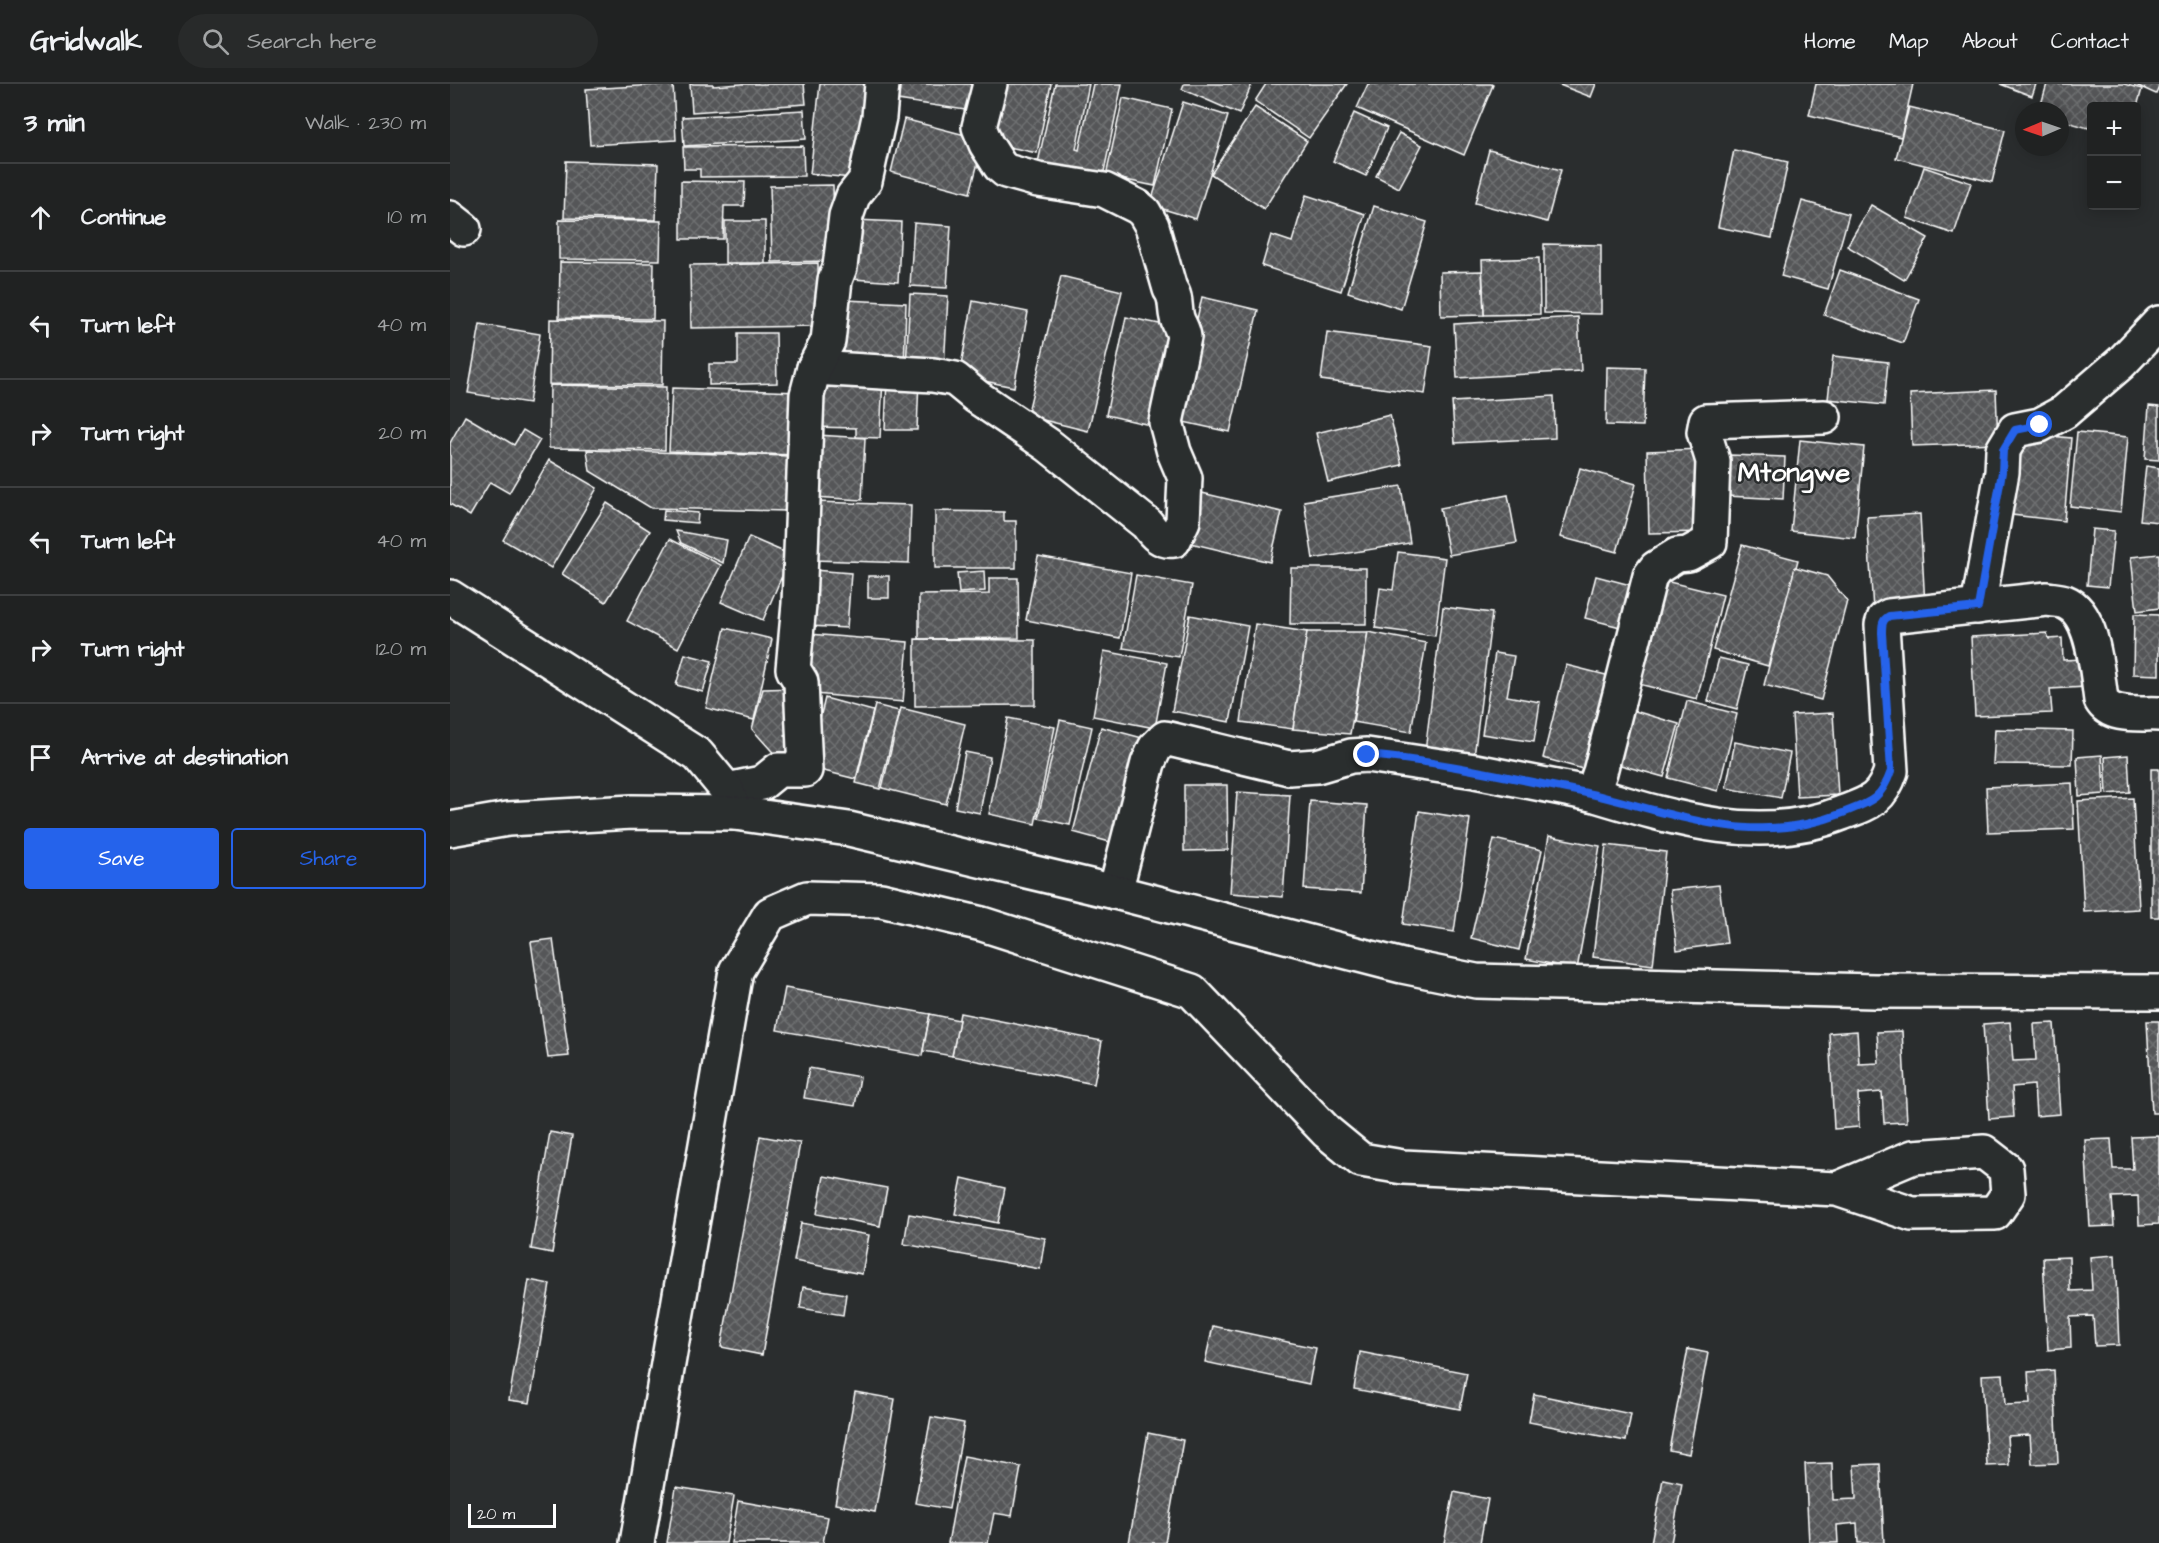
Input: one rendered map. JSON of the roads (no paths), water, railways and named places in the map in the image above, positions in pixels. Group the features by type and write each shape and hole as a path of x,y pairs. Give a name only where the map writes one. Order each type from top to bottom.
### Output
{"street":[{"path":"731,802 778,770 805,770 801,682 793,669 799,604 807,395 814,368 828,341 846,216 854,196 865,181 879,117 882,84"},
{"path":"814,368 933,375 955,379 977,397 1048,445 1147,524 1160,538 1167,542 1174,540 1183,521 1185,477 1174,452 1166,422 1184,337 1183,327 1178,321 1174,294 1170,289 1152,226 1144,212 1104,190 1038,180 1006,171 1000,166 986,144 979,127 990,84"},
{"path":"1978,607 2002,472 2003,450 2015,430 2040,425 2064,412 2121,363 2159,323"},
{"path":"1592,794 1600,772 1650,576 1656,568 1677,555 1688,554 1710,542 1713,460 1704,432 1706,421 1824,417"},
{"path":"450,597 698,755 731,802"},
{"path":"1115,892 1148,763 1155,748 1165,738 1289,768 1317,766 1351,756 1367,755 1476,771 1592,794 1702,823 1750,829 1812,823 1829,819 1872,802 1884,789 1891,771 1882,633 1884,619 1889,616 2047,599 2065,601 2074,607 2090,634 2101,700 2105,707 2119,712 2159,714"},
{"path":"450,829 508,819 620,813 731,802 1115,892 1402,966 1476,981 1875,991 2159,992"},
{"path":"637,1543 736,970 770,914 807,898 881,900 904,905 982,924 1192,991 1327,1132 1361,1160 1403,1167 1837,1189"}],"district":[{"name":"Mtongwe","path":"1794,473"}]}
